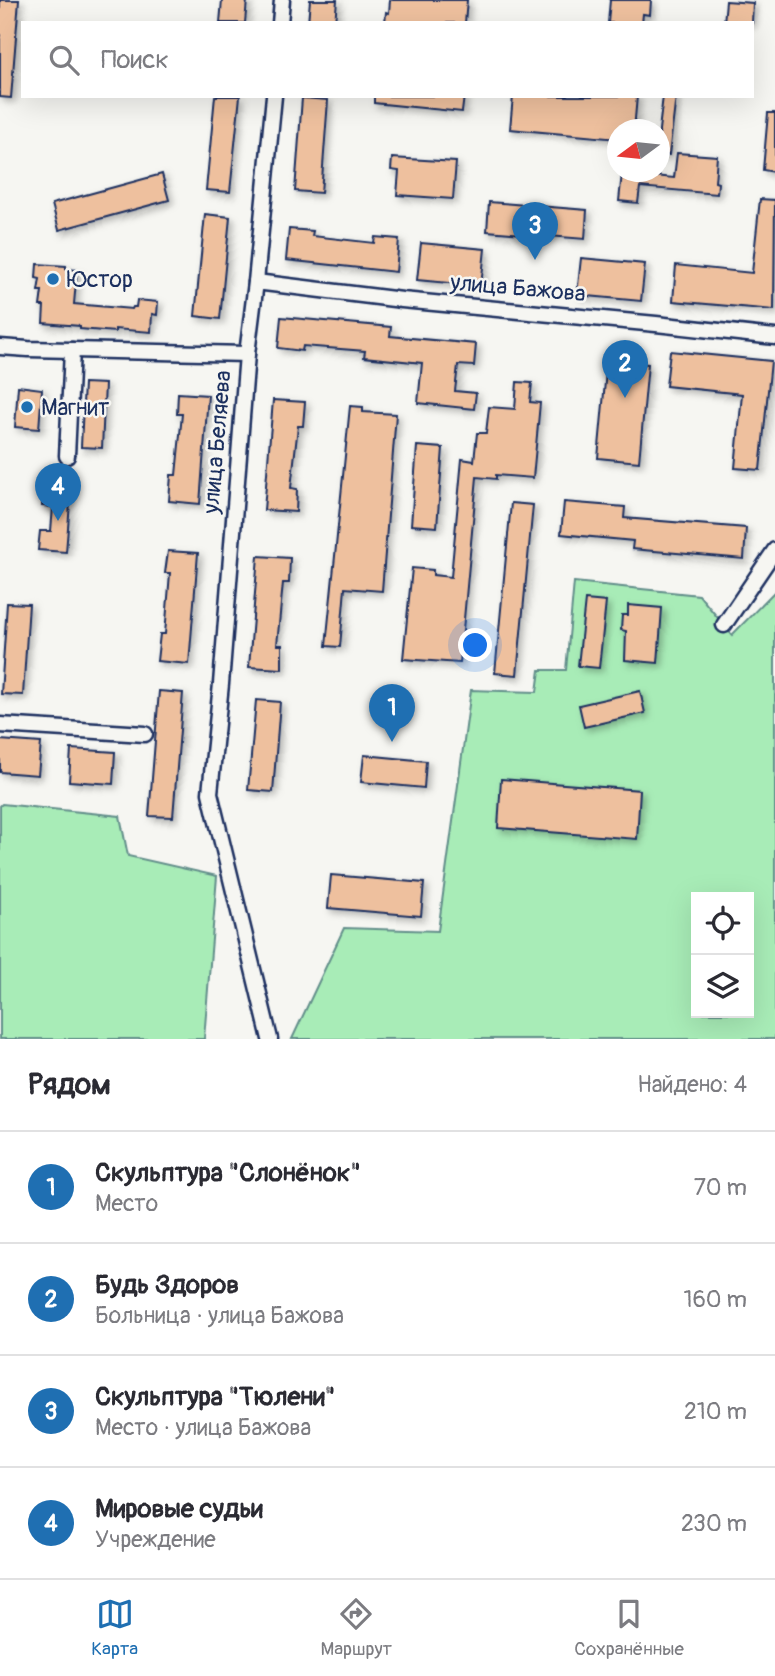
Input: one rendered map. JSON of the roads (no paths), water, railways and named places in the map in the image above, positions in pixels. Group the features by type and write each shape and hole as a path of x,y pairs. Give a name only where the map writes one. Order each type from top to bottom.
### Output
{"street":[{"path":"280,21 282,0"},
{"name":"улица Беляева","path":"270,1039 210,793 247,354 274,98"},
{"name":"улица Бажова","path":"256,282 402,300 775,337"},
{"path":"0,347 247,354"},
{"path":"67,456 72,350"},
{"path":"724,625 775,551"},
{"path":"0,725 145,734"}],"place":[{"name":"Скульптура \"Тюлени\"","path":"535,260"},
{"name":"Юстор","path":"53,279"},
{"name":"Будь Здоров","path":"625,398"},
{"name":"Магнит","path":"27,407"},
{"name":"Мировые судьи","path":"58,521"},
{"name":"Скульптура \"Слонёнок\"","path":"392,742"}]}
